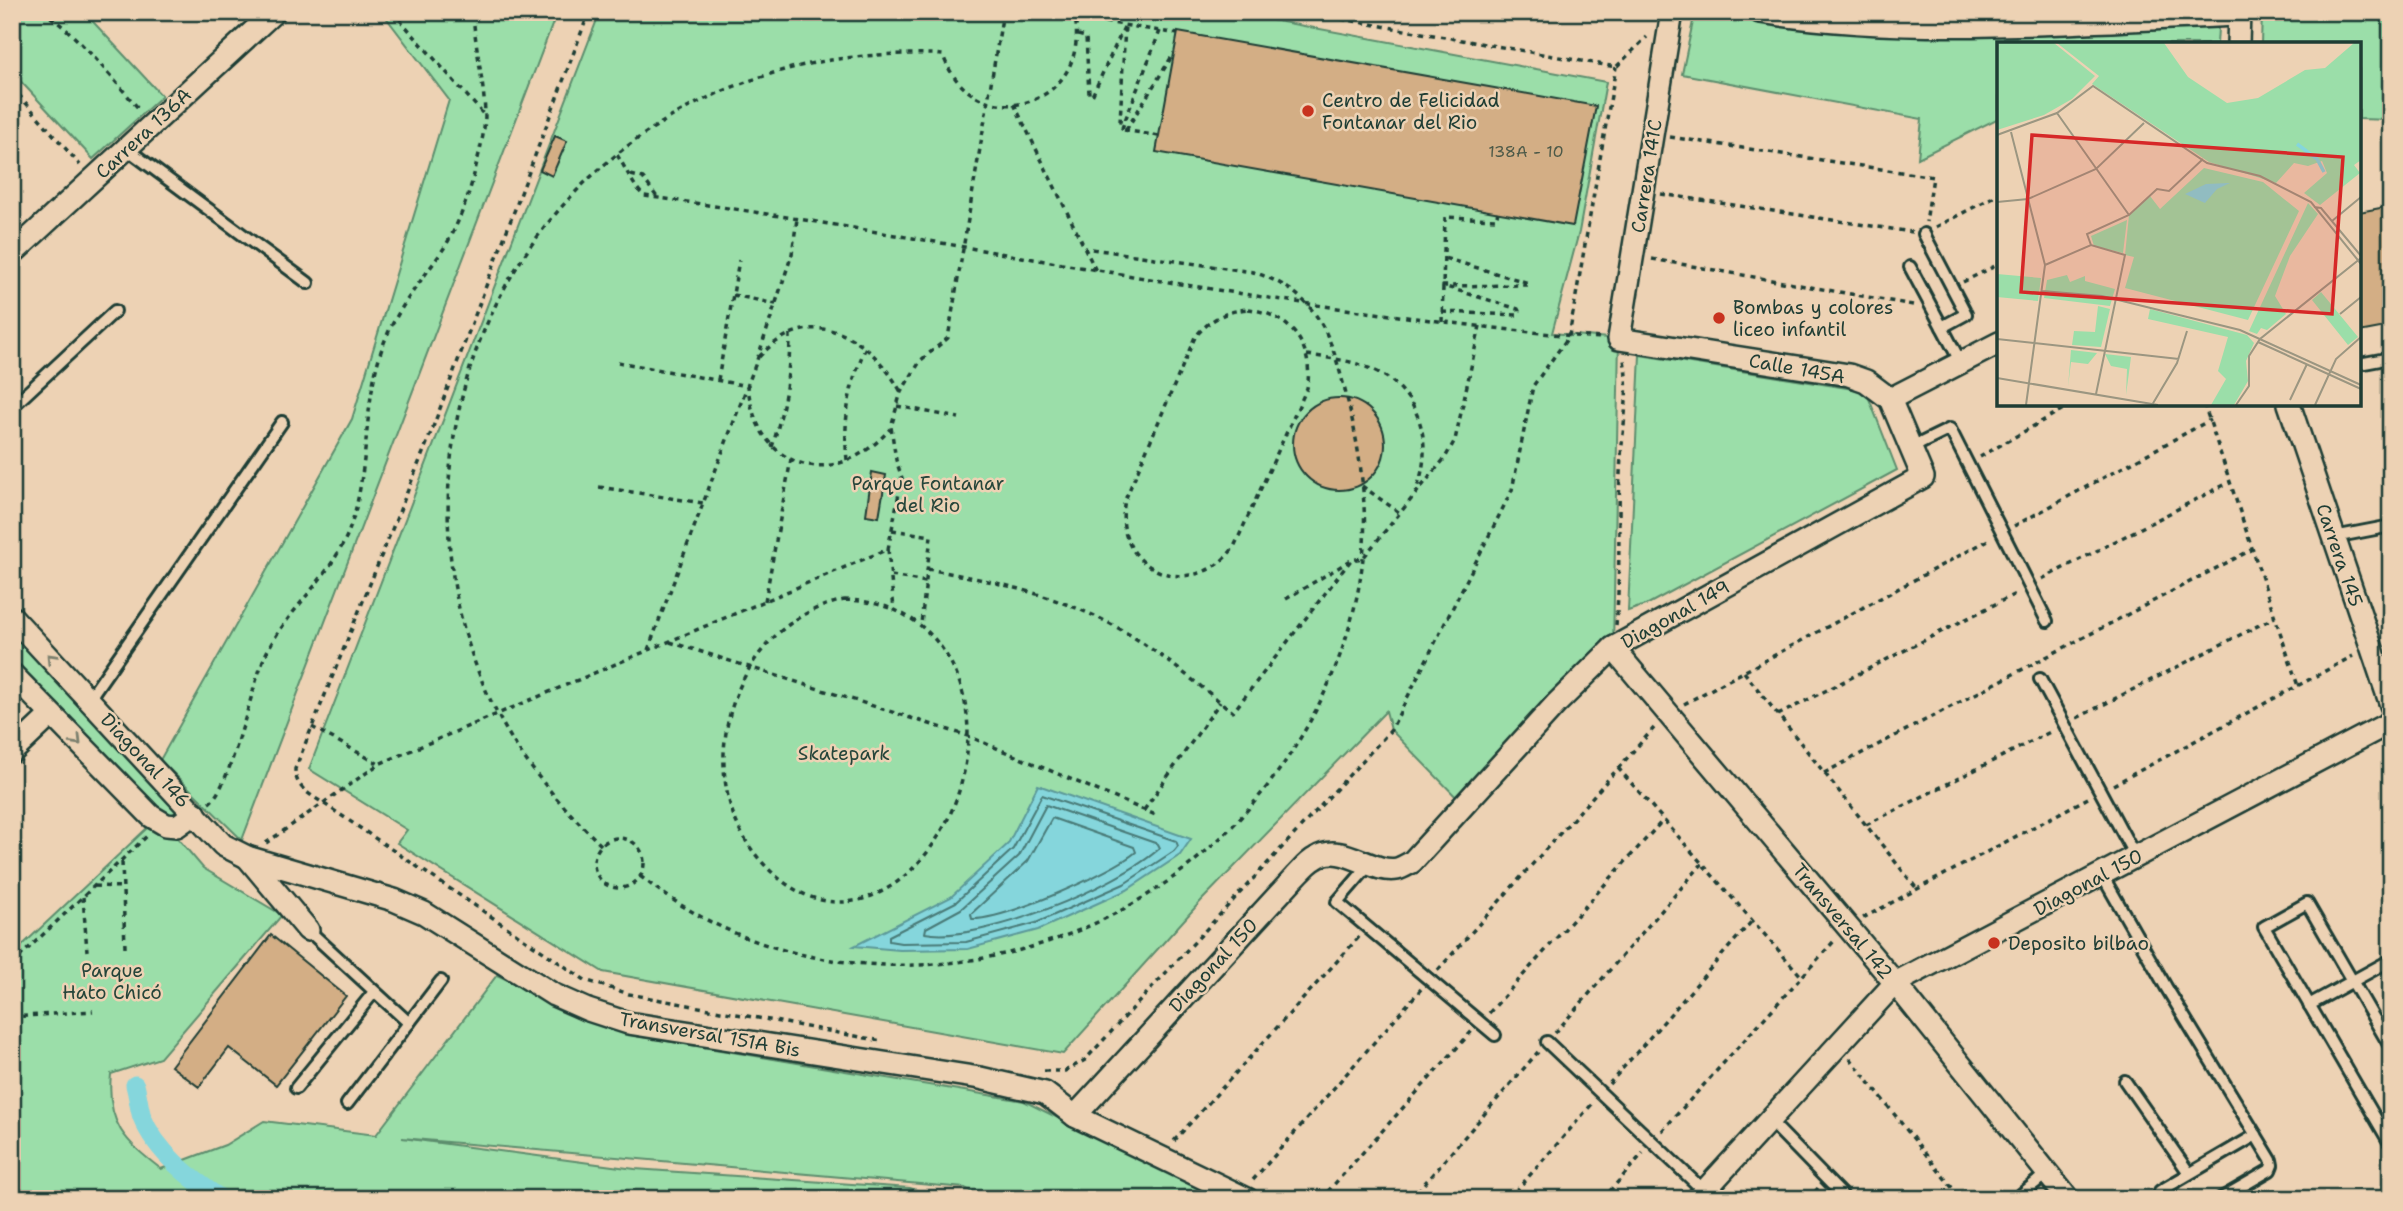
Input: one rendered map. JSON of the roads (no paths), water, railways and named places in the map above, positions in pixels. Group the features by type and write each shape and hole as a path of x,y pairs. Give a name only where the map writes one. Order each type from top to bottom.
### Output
{"street":[{"name":"Carrera 136A","path":"12,254 274,12"},
{"path":"1760,12 1865,24 1950,26 2239,14 2238,42"},
{"name":"Carrera 141C","path":"1619,339 1672,13"},
{"name":"Calle 145A","path":"1619,339 1849,375 1866,381 1890,399"},
{"path":"1911,449 1890,399 1997,344"},
{"name":"Carrera 145","path":"2290,406 2391,705"},
{"name":"Diagonal 149","path":"1370,864 1396,869 1412,862 1556,704 1613,648 1923,477 1911,449"},
{"name":"Diagonal 146","path":"12,617 195,813 177,826 161,822 141,808 12,674"},
{"name":"Transversal 142","path":"1613,648 1848,926 2068,1199"},
{"path":"12,752 51,715"},
{"name":"Diagonal 150","path":"1701,1195 1895,983 2391,722"},
{"name":"Transversal 151A Bis","path":"195,813 223,845 247,857 394,900 424,913 554,995 588,1010 628,1023 981,1078 1045,1093 1075,1116 1244,1197"},
{"name":"Diagonal 150","path":"1075,1116 1316,857 1326,854 1344,855 1370,864"},
{"path":"247,857 308,930"}],"lane":[{"path":"127,149 308,283"},
{"path":"1924,234 1966,314 1942,327"},
{"path":"1910,267 1961,363"},
{"path":"12,407 115,311"},
{"path":"2361,364 2391,358"},
{"path":"89,699 282,422"},
{"path":"1911,449 1950,429 2047,621"},
{"path":"2334,537 2391,526"},
{"path":"2040,679 2135,856"},
{"path":"1370,864 1337,902 1495,1035"},
{"path":"2102,875 2271,1160 2270,1170 2220,1199"},
{"path":"2391,1048 2307,903 2264,928 2386,1128 2391,1145"},
{"path":"308,930 410,1023"},
{"path":"2309,1004 2391,960"},
{"path":"347,1104 441,981"},
{"path":"296,1088 374,992"},
{"path":"1547,1042 1653,1142 1701,1195"},
{"path":"2125,1081 2189,1173"},
{"path":"1769,1120 1842,1195"},
{"path":"2160,1191 2256,1135"},
{"path":"2016,1199 2047,1173"}],"water":[{"path":"1038,785 1191,839 1180,855 1127,890 1038,930 968,949 900,950 854,946 951,897 1008,844"}],"waterway":[{"path":"135,1085 142,1117 156,1142 198,1183 221,1199"}],"place":[{"name":"Centro de Felicidad Fontanar del Rio","path":"1308,111"},
{"name":"Bombas y colores liceo infantil","path":"1719,318"},
{"name":"Deposito bilbao","path":"1994,943"}],"park label":[{"name":"Parque Fontanar del Rio","path":"928,494"},
{"name":"Skatepark","path":"844,753"},
{"name":"Parque Hato Chicó","path":"112,981"}]}
